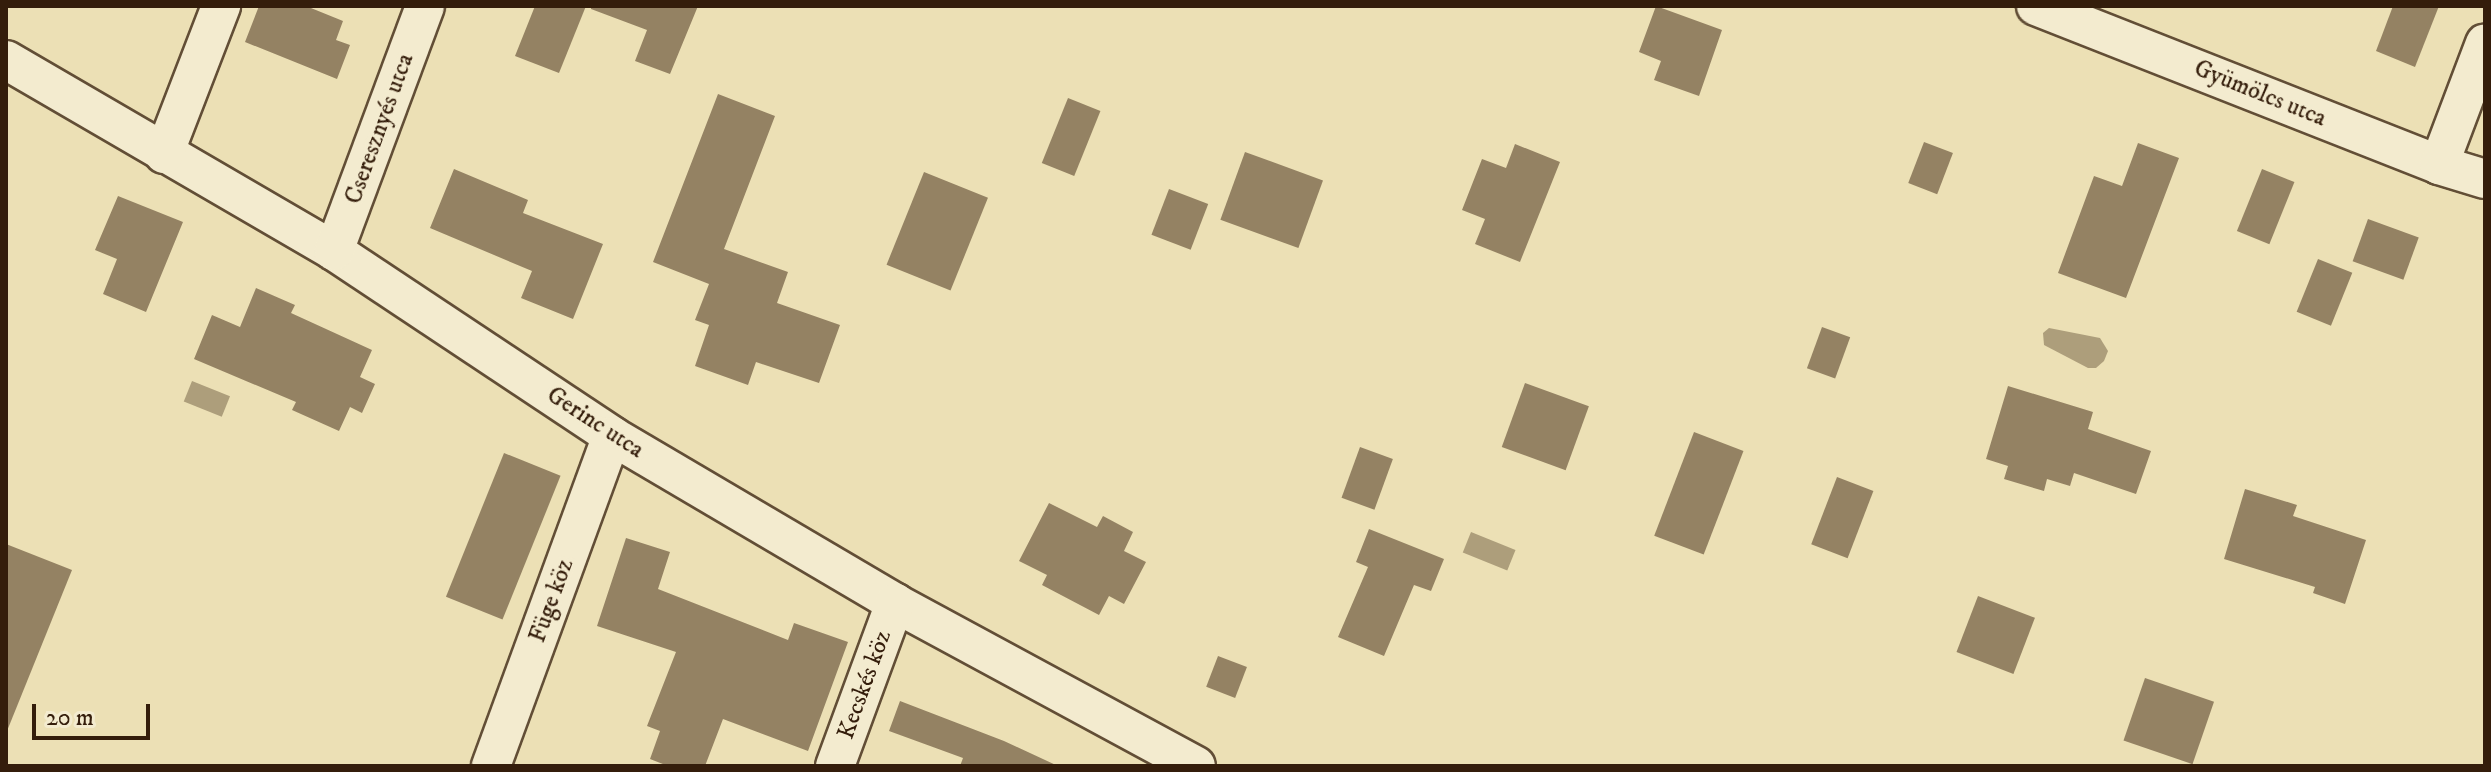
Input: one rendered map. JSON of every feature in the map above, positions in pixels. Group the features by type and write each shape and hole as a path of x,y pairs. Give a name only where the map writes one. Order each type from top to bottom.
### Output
{"street":[{"path":"164,154 221,6"},
{"name":"Cseresznyés utca","path":"334,251 425,6"},
{"name":"Gyümölcs utca","path":"2036,6 2439,165 2485,179"},
{"path":"2439,165 2485,43"},
{"name":"Gerinc utca","path":"6,60 334,251 612,436 895,603 1196,766"},
{"name":"Füge köz","path":"491,766 612,436"},
{"name":"Kecskés köz","path":"835,766 895,603"}],"shaded area":[{"path":"2049,328 2100,338 2108,351 2104,361 2096,368 2088,368 2044,345 2043,333"},
{"path":"192,381 230,396 222,417 184,401"},
{"path":"1471,532 1516,550 1507,570 1463,552"}],"building":[{"path":"259,6 306,6 343,21 336,40 350,45 337,79 245,42"},
{"path":"535,6 586,6 559,73 515,56"},
{"path":"591,6 698,6 670,74 635,61 647,30 591,9"},
{"path":"1656,6 1722,30 1699,96 1654,80 1661,61 1639,52"},
{"path":"2393,6 2439,6 2415,67 2376,51"},
{"path":"718,94 775,116 724,249 788,272 777,303 840,325 819,383 756,362 748,385 695,366 709,325 695,320 709,284 653,262"},
{"path":"1068,98 1100,111 1074,176 1042,163"},
{"path":"1924,142 1953,153 1937,194 1908,183"},
{"path":"2138,143 2179,158 2126,298 2058,273 2094,176 2122,186"},
{"path":"1515,144 1560,162 1520,262 1475,244 1485,219 1462,210 1482,159 1506,168"},
{"path":"1245,152 1323,180 1298,248 1220,220"},
{"path":"454,169 528,200 523,213 603,244 573,319 521,298 532,271 430,228"},
{"path":"2262,169 2294,182 2269,244 2237,231"},
{"path":"924,172 988,198 951,291 887,265"},
{"path":"1169,189 1208,204 1191,250 1151,235"},
{"path":"118,196 183,222 146,312 103,294 117,259 95,250"},
{"path":"2368,219 2419,237 2403,280 2353,261"},
{"path":"2318,259 2352,273 2331,326 2297,312"},
{"path":"256,288 295,305 291,313 372,350 360,377 375,384 362,413 350,407 339,431 292,410 296,402 194,359 212,315 240,327"},
{"path":"1822,327 1850,337 1835,379 1807,368"},
{"path":"1525,383 1589,406 1566,470 1502,447"},
{"path":"2008,386 2093,412 2088,429 2151,451 2136,494 2074,473 2070,486 2047,479 2044,491 2004,479 2008,466 1986,459"},
{"path":"1694,432 1743,451 1704,555 1654,536"},
{"path":"1360,447 1393,459 1374,510 1342,498"},
{"path":"504,453 561,476 502,620 446,597"},
{"path":"1837,477 1873,491 1848,558 1811,544"},
{"path":"2245,489 2297,505 2293,516 2366,540 2345,604 2313,593 2315,587 2224,559"},
{"path":"1049,503 1097,527 1103,516 1133,532 1124,551 1146,562 1124,604 1109,596 1099,615 1042,585 1047,575 1019,561"},
{"path":"1369,529 1444,559 1431,591 1414,585 1384,656 1338,637 1368,567 1356,562"},
{"path":"626,538 670,552 658,589 788,640 794,623 848,642 808,751 723,719 705,766 668,766 650,759 660,731 647,726 676,652 597,626"},
{"path":"6,544 72,570 7,731 6,731"},
{"path":"1978,596 2035,618 2013,674 1956,652"},
{"path":"1218,656 1247,667 1235,698 1206,687"},
{"path":"2145,678 2214,702 2193,764 2124,740"},
{"path":"900,701 1004,741 1058,766 960,766 963,758 889,731"}]}
